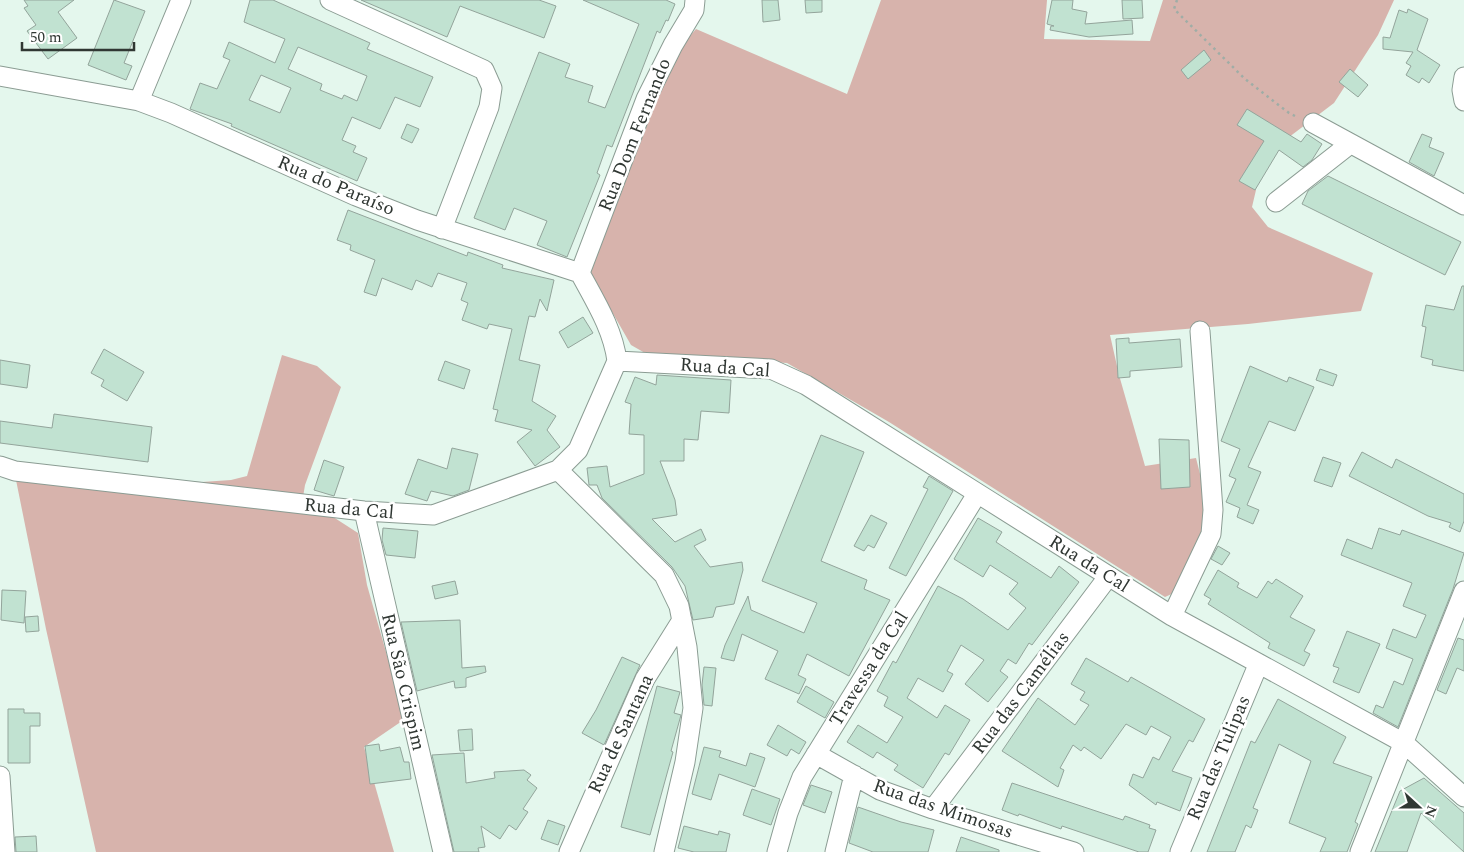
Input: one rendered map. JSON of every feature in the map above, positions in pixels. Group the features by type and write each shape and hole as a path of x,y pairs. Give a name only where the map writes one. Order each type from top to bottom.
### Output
{"street":[{"path":"330,0 484,70 492,88 489,107 442,229"},
{"name":"Rua Dom Fernando","path":"580,272 646,99 672,45 694,10 695,0"},
{"path":"139,101 175,2"},
{"name":"Rua do Paraíso","path":"0,76 139,101 171,113 356,196 442,229 580,272"},
{"path":"1464,77 1462,90 1464,101"},
{"path":"1313,123 1464,206"},
{"path":"1276,202 1350,144"},
{"path":"580,272 608,326 616,346 618,361"},
{"path":"1172,616 1211,534 1213,510 1200,331"},
{"name":"Rua da Cal","path":"0,466 15,471 364,511 433,515 558,470 578,450 618,361 771,369 806,385 1172,616 1258,665 1404,743 1464,796"},
{"path":"558,470 664,575 679,606 687,647 693,708 685,762 664,852"},
{"name":"Travessa da Cal","path":"777,852 788,813 802,777 977,494"},
{"name":"Rua São Crispim","path":"364,511 443,852"},
{"name":"Rua das Camélias","path":"933,809 1108,577"},
{"path":"1360,852 1464,591"},
{"name":"Rua de Santana","path":"569,852 644,679 682,620"},
{"name":"Rua das Tulipas","path":"1180,852 1258,665"},
{"name":"Rua das Mimosas","path":"816,754 880,790 933,809 1074,852"},
{"path":"835,852 854,775"},
{"path":"0,776 5,852"}],"path":[{"path":"1177,0 1174,8 1245,80 1289,113 1313,123"}],"shaded area":[{"path":"881,0 1047,0 1044,39 1150,41 1163,0 1394,0 1378,35 1334,103 1252,165 1256,190 1252,207 1268,227 1373,273 1361,311 1248,324 1110,335 1119,375 1145,466 1196,458 1210,514 1176,592 1165,597 889,422 787,363 645,353 631,345 592,277 589,261 669,60 696,29 847,94"},
{"path":"282,355 317,366 341,387 305,485 302,503 327,513 358,533 367,585 405,719 364,747 394,852 96,852 46,629 15,475 202,482 231,480 247,476"}],"building":[{"path":"24,0 74,0 58,12 77,38 48,59 27,31 36,25 24,8 28,6"},
{"path":"114,0 145,11 124,63 132,66 126,80 88,65"},
{"path":"250,0 273,0 370,43 367,49 433,77 420,107 395,97 380,129 352,117 342,140 356,146 353,152 367,158 357,181 231,126 232,124 190,109 200,83 217,89 230,60 223,57 229,42 275,63 285,39 244,22","holes":["298,47 367,76 357,101 344,95 342,99 320,90 322,84 288,69","261,75 291,88 280,113 249,100"]},
{"path":"361,0 539,0 556,6 544,38 460,6 447,37"},
{"path":"583,0 666,0 675,4 668,21 666,20 660,33 657,31 612,147 607,145 597,173 600,175 567,257 537,245 547,221 514,208 505,230 474,218 539,52 570,64 565,77 593,86 588,102 605,108 639,24"},
{"path":"762,0 778,0 780,20 763,22"},
{"path":"805,0 822,0 822,12 806,13"},
{"path":"1052,0 1073,0 1072,9 1087,12 1085,24 1132,20 1133,34 1089,37 1050,30 1051,26 1054,26 1047,24"},
{"path":"1122,0 1142,0 1143,18 1123,19"},
{"path":"1408,9 1428,19 1417,50 1440,65 1429,83 1422,78 1419,83 1406,75 1411,66 1406,63 1413,52 1383,49 1383,37 1390,38 1399,10 1407,13"},
{"path":"1204,50 1211,60 1188,79 1181,70"},
{"path":"1350,69 1368,85 1358,97 1339,82"},
{"path":"1247,109 1301,142 1307,134 1322,144 1312,160 1303,167 1279,150 1255,190 1239,181 1264,141 1237,125"},
{"path":"407,124 419,129 412,143 401,138"},
{"path":"1422,134 1432,138 1429,147 1444,153 1434,176 1409,162"},
{"path":"1328,176 1461,242 1445,275 1302,204 1308,191"},
{"path":"348,210 467,256 468,252 503,265 502,268 554,280 547,311 540,299 535,317 529,316 519,360 540,365 532,401 556,416 547,430 560,447 535,466 517,442 532,430 495,421 498,410 493,409 512,329 489,324 487,329 462,320 468,303 461,300 467,283 438,273 432,287 416,280 412,290 382,278 376,296 364,292 375,260 350,250 351,245 337,240"},
{"path":"1462,286 1464,286 1464,371 1432,365 1433,360 1421,357 1426,327 1422,326 1426,305 1454,310"},
{"path":"583,317 593,333 568,348 559,332"},
{"path":"1129,338 1129,343 1180,339 1182,367 1130,371 1130,377 1118,378 1116,339"},
{"path":"104,349 144,372 127,401 101,386 104,380 91,373"},
{"path":"0,360 30,365 27,388 0,384"},
{"path":"445,361 470,370 464,389 438,380"},
{"path":"1250,366 1287,382 1289,377 1314,387 1295,431 1269,421 1248,467 1261,472 1247,505 1259,510 1253,524 1237,517 1240,508 1226,502 1236,479 1229,476 1240,449 1221,441"},
{"path":"1320,369 1337,375 1333,386 1316,380"},
{"path":"657,375 731,380 729,413 701,411 698,440 684,439 684,461 660,461 675,500 677,515 652,519 675,542 701,529 706,540 694,546 710,567 742,562 743,570 734,604 716,607 713,617 693,620 685,586 672,567 602,498 597,485 589,485 587,468 607,466 610,487 644,474 644,435 629,434 631,404 625,402 635,377 656,385"},
{"path":"54,414 152,427 148,462 0,443 0,421 52,428"},
{"path":"821,435 864,452 821,561 867,580 864,589 890,600 849,676 807,654 798,675 806,679 799,694 765,679 778,651 742,634 734,661 721,658 725,645 748,596 751,610 804,633 817,603 762,581"},
{"path":"1159,439 1189,440 1190,487 1161,489"},
{"path":"452,448 478,454 469,490 453,496 431,491 427,501 405,494 418,459 447,469"},
{"path":"1362,452 1392,468 1396,459 1464,494 1464,521 1460,532 1449,527 1451,523 1428,516 1349,476"},
{"path":"1323,457 1341,463 1332,487 1314,481"},
{"path":"324,460 344,467 334,496 314,490"},
{"path":"929,476 953,491 906,576 889,568 928,489 923,487"},
{"path":"871,515 887,523 874,548 868,545 864,551 854,546"},
{"path":"978,518 1002,532 996,542 1051,578 1059,566 1079,582 1032,645 1029,643 1016,664 1008,659 1000,671 1008,677 988,702 965,684 984,660 961,645 947,671 953,674 943,692 918,678 907,698 937,718 945,705 970,720 949,755 945,753 923,788 894,770 898,765 877,752 873,758 847,742 858,725 887,743 903,717 884,706 888,697 877,691 893,661 896,663 938,586 963,599 1008,630 1026,608 1009,594 1018,583 990,565 983,577 954,559"},
{"path":"383,528 418,531 415,558 386,555 382,540"},
{"path":"1379,528 1400,535 1402,530 1464,553 1453,589 1398,727 1373,713 1376,705 1383,708 1394,681 1403,685 1413,659 1386,648 1393,629 1416,638 1426,615 1403,606 1412,583 1341,555 1347,539 1372,549"},
{"path":"1218,546 1230,553 1222,565 1211,559"},
{"path":"1218,570 1239,583 1237,587 1257,598 1268,581 1272,584 1276,579 1303,596 1290,617 1315,630 1304,651 1310,654 1304,666 1268,648 1270,643 1208,604 1211,599 1204,595"},
{"path":"455,581 458,594 435,599 432,586"},
{"path":"2,590 26,591 24,623 1,620"},
{"path":"38,616 39,631 26,632 25,617"},
{"path":"460,620 462,668 485,666 486,672 466,678 466,687 455,688 454,681 417,691 401,622"},
{"path":"1347,631 1380,644 1359,693 1333,682 1339,668 1333,666"},
{"path":"1458,638 1464,640 1464,671 1457,668 1446,694 1437,690"},
{"path":"622,657 640,665 604,745 582,733 596,710"},
{"path":"1086,658 1128,682 1131,677 1205,719 1193,742 1189,740 1172,771 1192,778 1180,811 1157,802 1156,805 1129,785 1133,774 1143,778 1153,757 1159,760 1171,737 1151,726 1146,735 1126,724 1101,759 1084,747 1081,751 1073,745 1060,768 1064,770 1058,787 1002,751 1038,698 1075,725 1089,705 1080,700 1085,692 1071,684"},
{"path":"704,667 716,668 712,706 704,705 702,685"},
{"path":"657,686 680,692 674,713 681,715 671,751 673,752 650,835 621,827"},
{"path":"806,686 834,702 825,718 797,702"},
{"path":"1278,699 1346,737 1333,763 1372,777 1355,822 1358,824 1347,852 1320,852 1326,838 1289,823 1311,761 1279,744 1253,808 1258,810 1251,828 1246,825 1235,852 1207,852 1251,741 1255,743"},
{"path":"8,709 24,709 24,713 40,713 40,726 30,726 30,763 8,763"},
{"path":"778,725 806,742 799,754 791,749 787,756 767,745"},
{"path":"472,729 473,750 460,751 458,730"},
{"path":"379,744 380,751 400,747 404,762 409,762 411,779 370,784 365,746"},
{"path":"704,747 721,751 719,757 746,766 750,753 765,758 755,787 719,774 711,800 692,794"},
{"path":"464,753 466,783 495,778 494,772 524,770 531,775 527,780 537,788 523,809 528,812 516,830 509,825 500,839 481,826 485,847 478,848 479,852 454,852 432,755"},
{"path":"1424,778 1464,813 1464,852 1421,813 1407,852 1375,852 1400,791"},
{"path":"1012,783 1123,820 1125,816 1150,825 1149,828 1156,830 1148,852 1139,852 1062,826 1061,829 1002,810"},
{"path":"811,785 832,792 825,813 803,805"},
{"path":"752,789 780,799 771,825 743,815"},
{"path":"858,807 901,822 934,830 928,852 873,852 849,843"},
{"path":"548,820 565,826 558,845 541,839"},
{"path":"684,826 718,835 719,831 730,834 726,852 694,852 678,848"},
{"path":"36,836 37,852 16,852 15,837"},
{"path":"961,837 999,850 999,852 956,852"}]}
